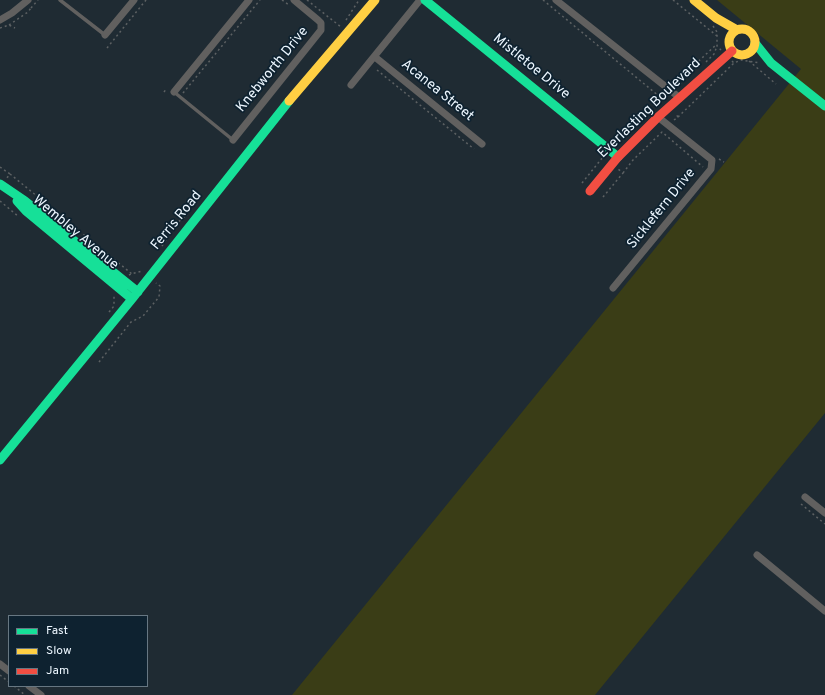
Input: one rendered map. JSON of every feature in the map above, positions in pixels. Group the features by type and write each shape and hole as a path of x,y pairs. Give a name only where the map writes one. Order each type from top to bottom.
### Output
{"street":[{"path":"0,20 12,13 28,0"},
{"path":"105,35 134,0"},
{"path":"174,92 249,0"},
{"name":"Ferris Road","path":"0,460 132,300 138,292 146,274 299,89 375,0"},
{"path":"351,85 420,0"},
{"name":"Mistletoe Drive","path":"425,0 618,156"},
{"path":"556,0 668,86 680,98"},
{"path":"694,0 716,18 737,30"},
{"name":"Knebworth Drive","path":"233,140 321,30 321,24 318,20 291,2"},
{"path":"716,18 729,39 729,53 775,65"},
{"path":"729,39 737,30 742,29 750,31 753,34 755,43 775,65 825,106"},
{"path":"749,57 755,43"},
{"name":"Everlasting Boulevard","path":"590,191 618,156 658,117 729,53"},
{"name":"Acanea Street","path":"375,57 482,144"},
{"name":"Sicklefern Drive","path":"613,288 711,169 712,160 658,117"},
{"name":"Wembley Avenue","path":"0,185 25,201 138,292"},
{"name":"Wembley Avenue","path":"0,185 26,211 132,300"},
{"path":"805,497 825,513"},
{"path":"757,556 825,611"},
{"path":"30,687 41,695"}],"lane":[{"path":"60,0 105,35"},
{"path":"174,92 233,140"}],"path":[{"path":"31,8 38,0"},
{"path":"107,48 146,0"},
{"path":"180,97 260,0"},
{"path":"282,0 291,2"},
{"path":"307,0 341,27"},
{"path":"543,0 658,94 678,117"},
{"path":"673,0 717,36"},
{"path":"0,28 9,25 15,28"},
{"path":"716,32 718,46 729,53 734,63"},
{"path":"612,144 661,98 668,86 673,86 717,44"},
{"path":"749,57 776,84"},
{"path":"673,122 734,63 749,57 775,65"},
{"path":"377,70 474,149"},
{"path":"603,198 633,160 662,132 703,166 699,172"},
{"path":"582,183 602,156 623,173"},
{"path":"0,167 132,274"},
{"path":"0,185 10,174"},
{"path":"99,362 131,322 143,316 158,297 160,286 146,274"},
{"path":"801,504 825,524"},
{"path":"0,675 8,681"},
{"path":"15,687 25,695"}],"green space":[{"path":"717,0 825,0 825,413 595,695 292,695 801,69"}],"traffic: fast":[{"path":"425,0 618,157"},
{"path":"755,43 771,63 825,106"},
{"path":"0,460 132,299 289,101"},
{"path":"0,184 25,201 138,292"},
{"path":"17,201 26,211 132,299"}],"traffic: slow":[{"path":"289,101 375,0"},
{"path":"694,0 716,18 737,30"},
{"path":"742,29 751,33 755,42 751,51 742,55 733,51 729,42 733,33 742,29"}],"traffic: jam":[{"path":"590,191 618,157 658,117 732,51"}]}
